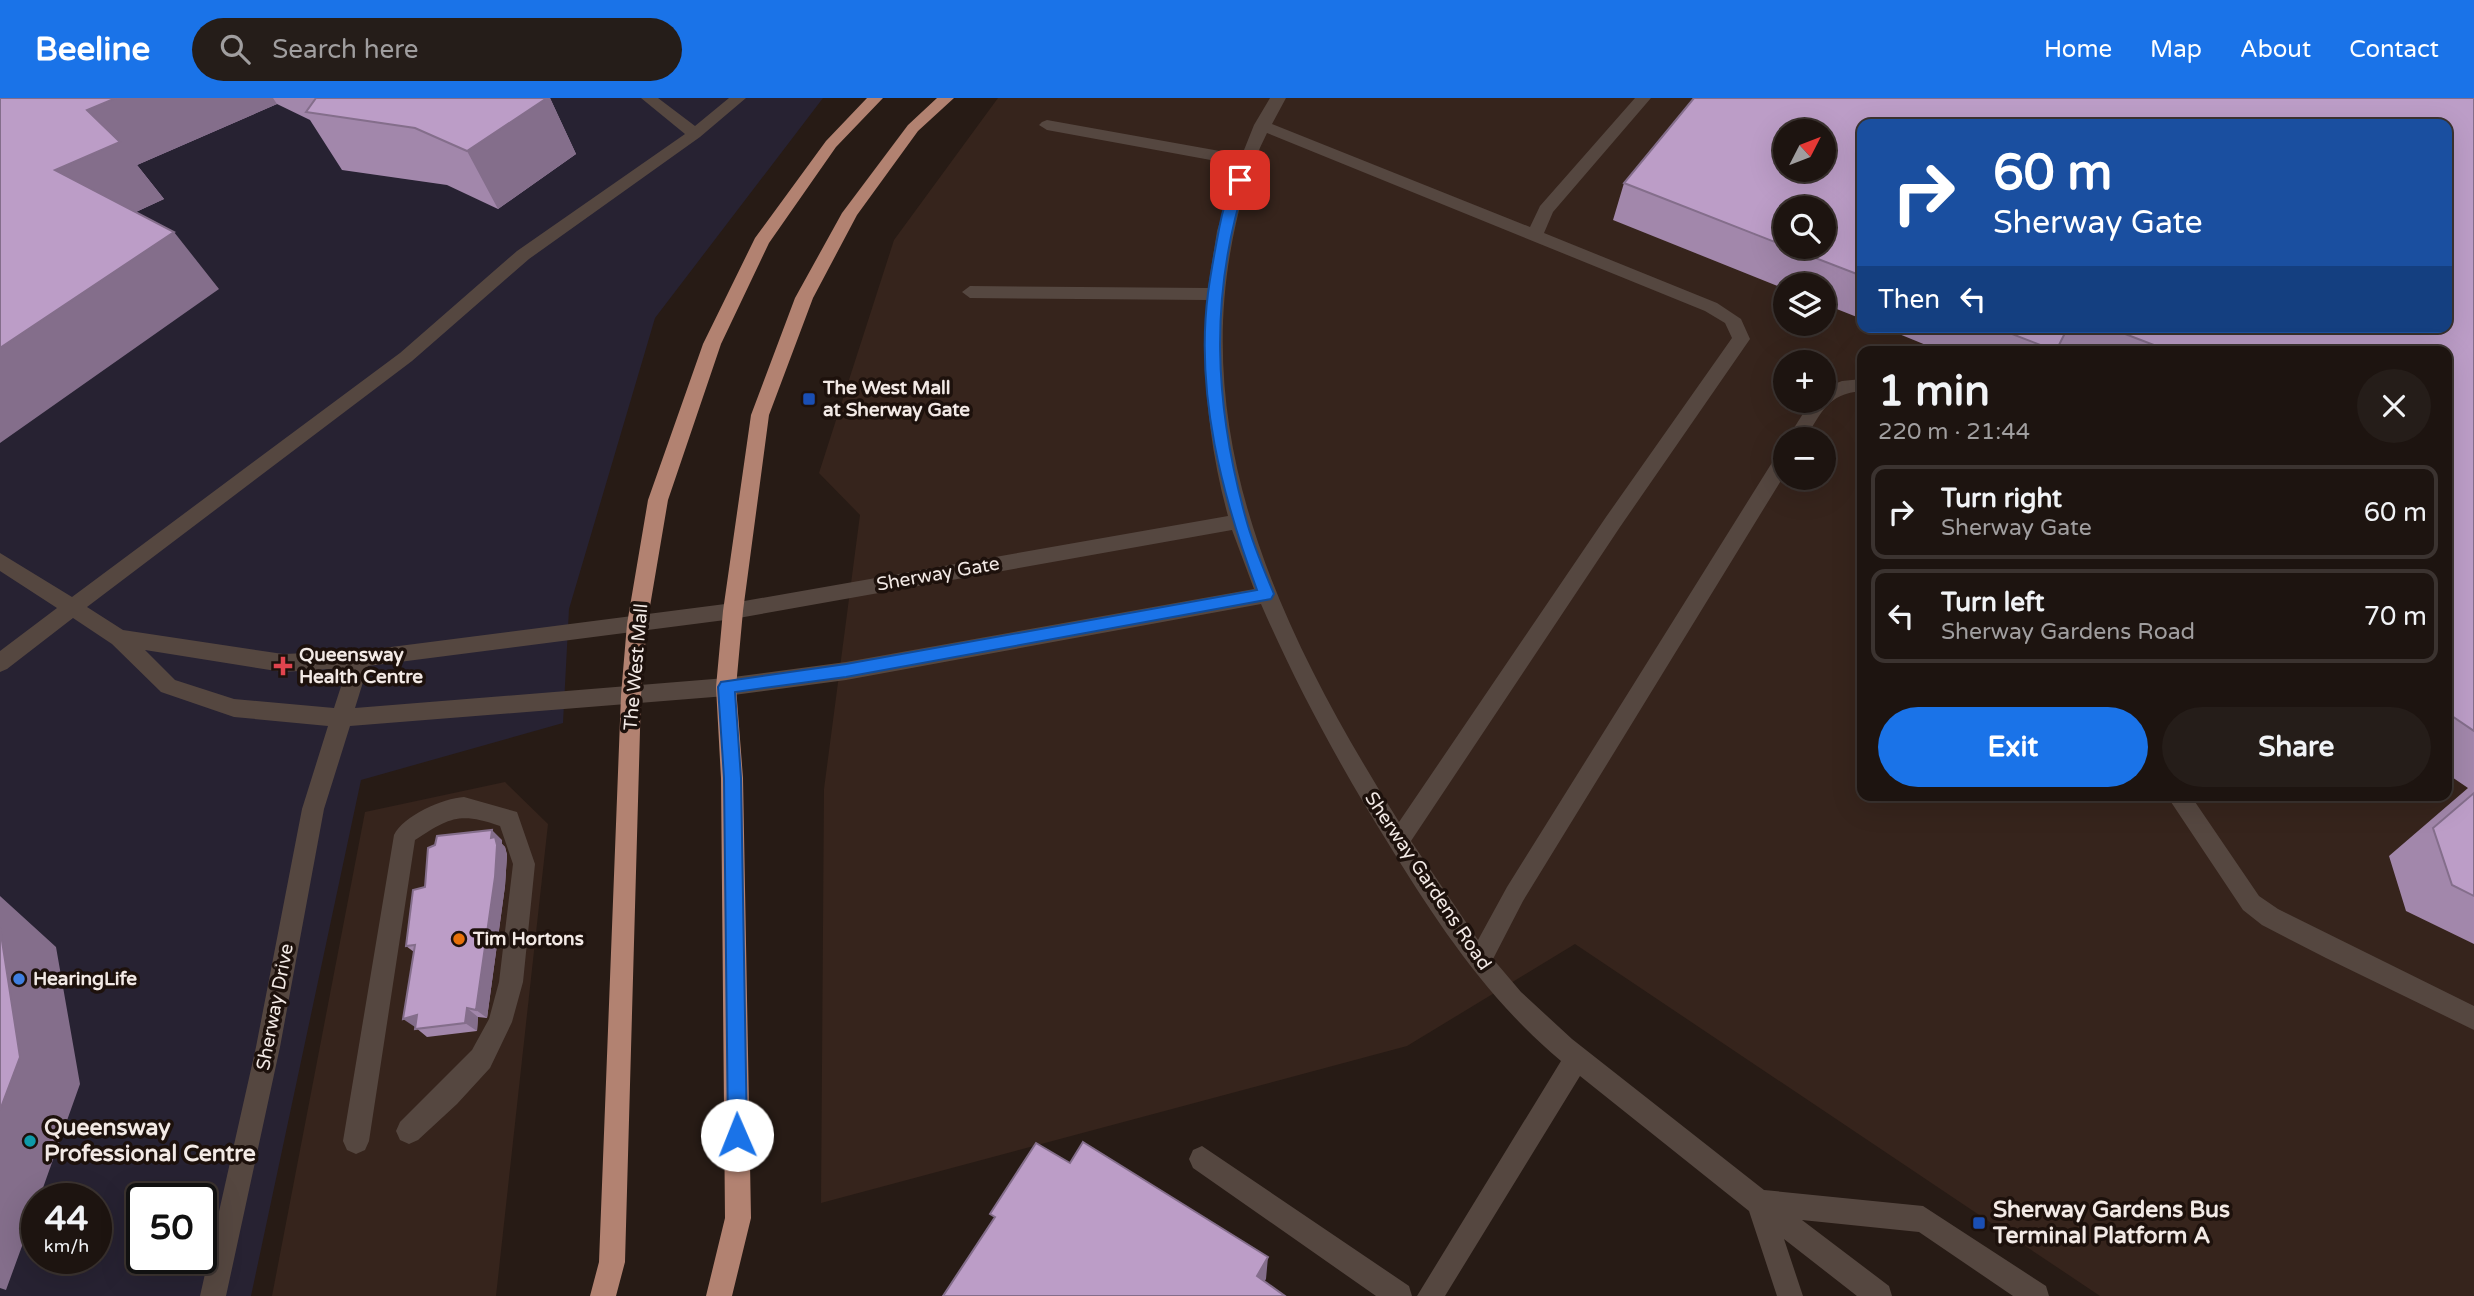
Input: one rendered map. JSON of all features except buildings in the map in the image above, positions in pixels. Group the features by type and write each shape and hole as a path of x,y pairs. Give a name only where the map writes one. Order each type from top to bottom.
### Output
{"main road":[{"name":"The West Mall","path":"603,1296 612,1262 631,695 637,624 658,500 712,344 761,242 831,144 875,98"},
{"path":"719,1296 738,1218 732,778 726,687 733,611 760,415 804,298 850,214 914,128 946,98"}],"street":[{"path":"649,98 695,134"},
{"path":"0,663 405,357 523,254 695,134 738,98"},
{"name":"Sherway Gardens Road","path":"1278,98 1246,161 1227,219 1214,294 1212,341 1217,419 1239,521 1266,594 1317,702 1399,841 1479,962 1517,1004 1577,1058 1879,1296"},
{"path":"1534,236 1546,210 1643,98"},
{"path":"1046,125 1246,161"},
{"path":"1262,125 1711,307 1740,328 1741,339 1613,522 1399,841"},
{"path":"970,292 1214,294"},
{"path":"1836,392 1857,386"},
{"path":"1479,962 1515,894 1773,477"},
{"name":"Sherway Gate","path":"637,624 733,611 1239,521"},
{"path":"0,561 119,639 168,686 234,708 341,718 726,687 846,671 1266,594"},
{"path":"119,639 284,663 360,659 637,624"},
{"name":"Sherway Drive","path":"213,1296 268,1047 313,809 360,659"},
{"path":"2181,801 2250,903 2270,917 2474,1018"},
{"path":"356,1141 405,835 443,811 462,804 509,819 524,864 512,982 500,1022 481,1059 448,1095 409,1131"},
{"path":"1430,1296 1577,1058"},
{"path":"1202,1159 1399,1296"},
{"path":"1790,1296 1759,1203 1923,1219 2036,1296"}],"shaded area":[{"name":"Queensway Health Centre","path":"0,98 823,98 655,318 569,609 563,723 361,780 251,1296 0,1296"},
{"path":"998,98 2474,98 2474,1296 2100,1296 1575,944 1407,1046 821,1203 824,789 860,515 819,473 894,240"},
{"path":"505,782 548,824 496,1296 272,1296 365,812"}],"place":[{"name":"The West Mall at Sherway Gate","path":"809,399"},
{"name":"Queensway Health Centre","path":"283,666"},
{"name":"Tim Hortons","path":"459,939"},
{"name":"HearingLife","path":"19,979"},
{"name":"Queensway Professional Centre","path":"30,1141"},
{"name":"Sherway Gardens Bus Terminal Platform A","path":"1979,1223"}],"route":[{"path":"737,1135 732,778 726,687 846,671 1266,594 1239,521 1217,419 1212,341 1214,294 1227,219 1240,180"}]}
